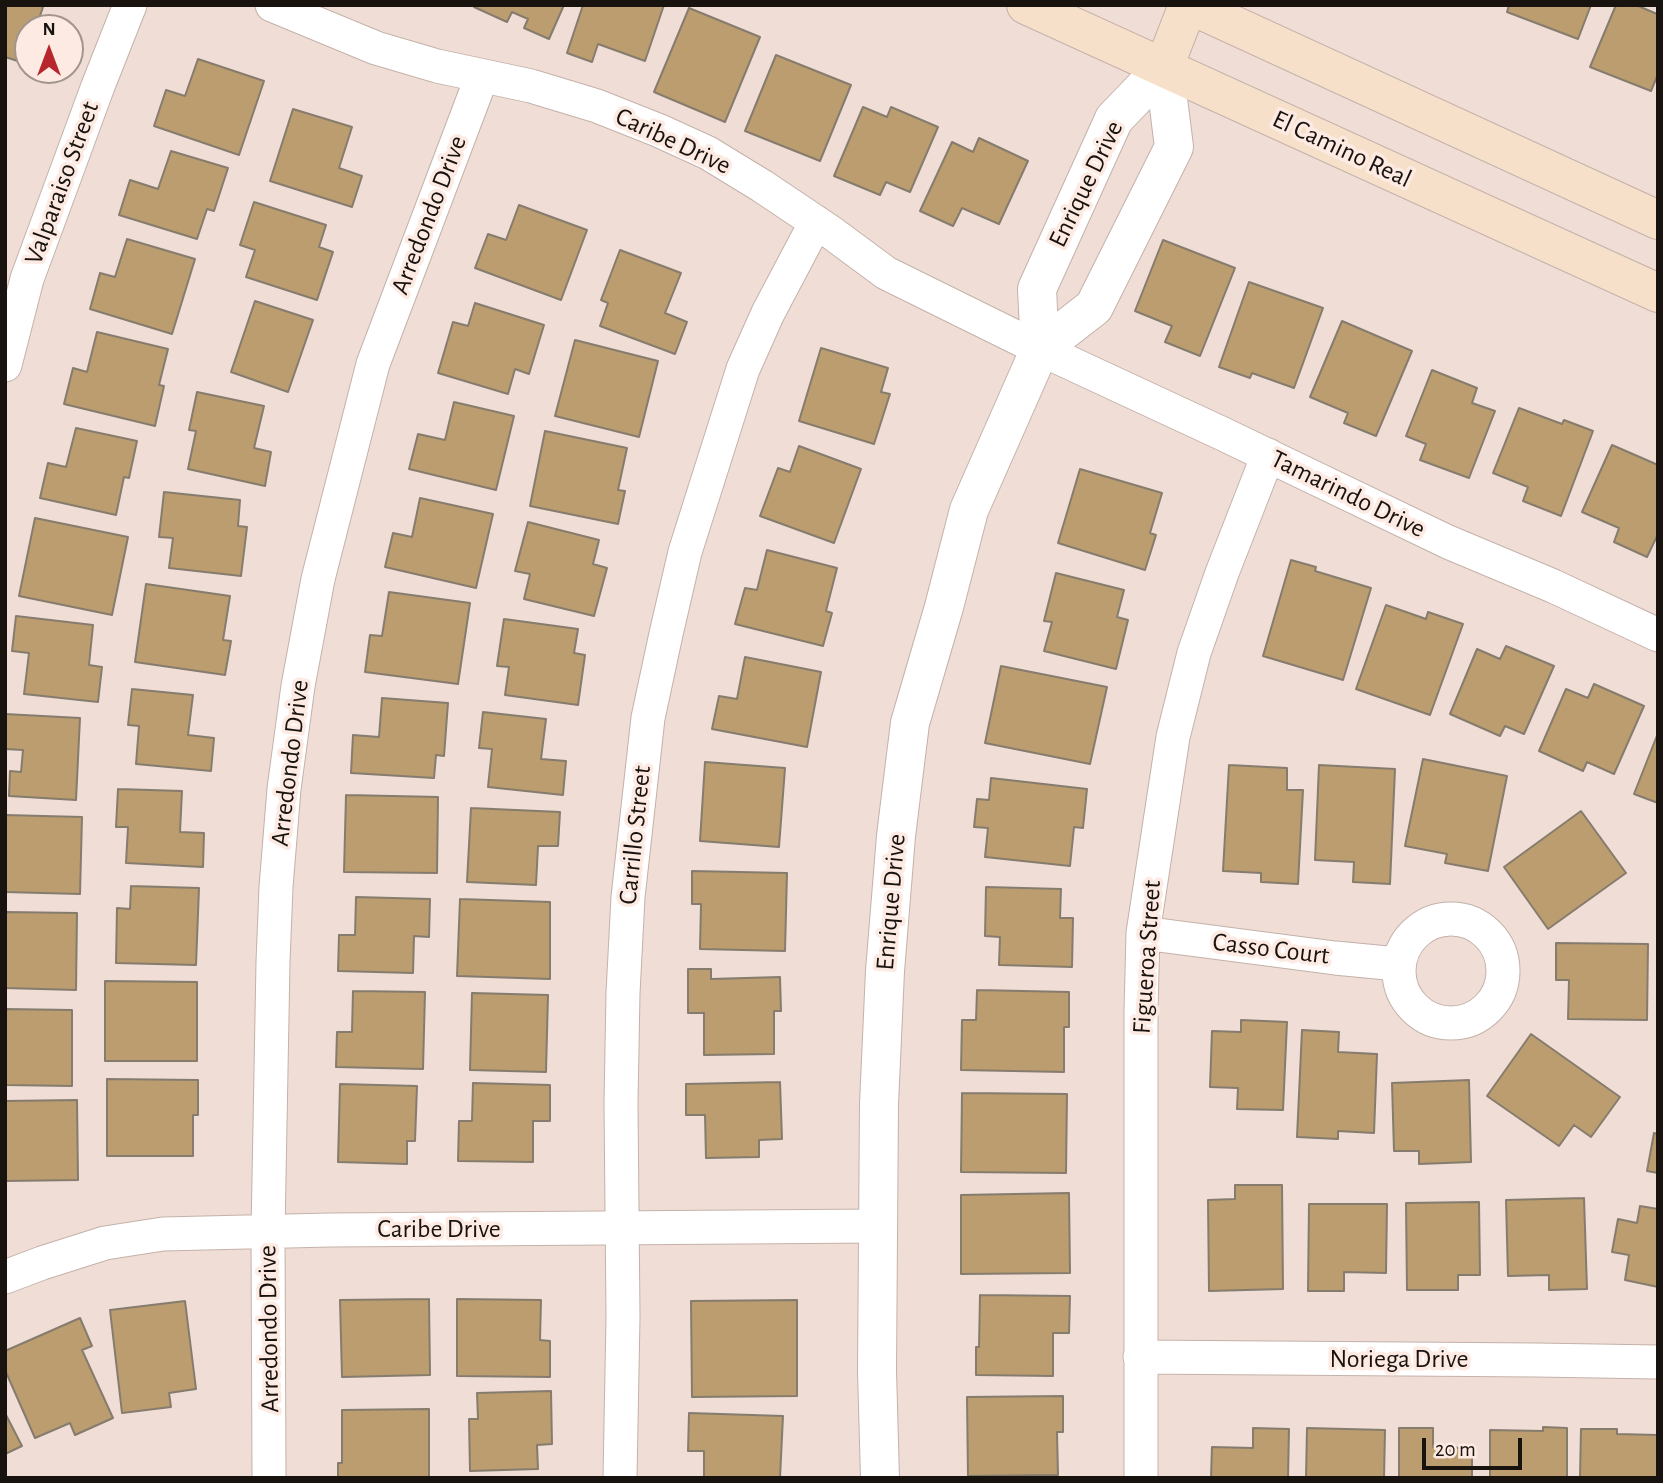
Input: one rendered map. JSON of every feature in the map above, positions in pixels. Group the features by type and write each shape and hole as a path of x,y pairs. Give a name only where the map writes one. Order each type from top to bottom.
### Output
{"main road":[{"name":"El Camino Real","path":"1026,5 1658,293"},
{"path":"1164,67 1189,5 1658,220"}],"street":[{"name":"Valparaiso Street","path":"5,365 16,275 69,161 130,5"},
{"name":"Caribe Drive","path":"272,5 376,48 437,66 531,86 597,106 660,131 719,160 762,186 886,273 1040,349"},
{"name":"Enrique Drive","path":"1040,349 1094,307 1174,147 1164,67"},
{"name":"Enrique Drive","path":"880,1478 877,1371 879,1104 885,971 909,723 944,607 969,510 1040,349 1037,289 1114,119 1164,67"},
{"name":"Arredondo Drive","path":"270,1478 268,1232 273,962 284,789 298,686 318,579 373,364 482,76"},
{"name":"Carrillo Street","path":"620,1478 623,979 628,897 648,718 685,552 743,369 768,313 816,222"},
{"name":"Tamarindo Drive","path":"1040,349 1448,542 1553,586 1658,635"},
{"name":"Figueroa Street","path":"1141,1478 1143,933 1173,737 1194,653 1268,455"},
{"name":"Casso Court","path":"1143,933 1398,964"},
{"name":"Caribe Drive","path":"5,1277 105,1243 163,1234 330,1230 878,1226"},
{"name":"Noriega Drive","path":"1140,1357 1658,1362"}],"building":[{"path":"5,5 43,7 41,14 14,14 14,60 5,57"},
{"path":"474,5 564,5 549,39 524,28 528,19 512,12 507,22"},
{"path":"583,5 664,5 645,61 598,44 592,62 567,53"},
{"path":"1509,5 1591,5 1578,39 1507,12"},
{"path":"1616,5 1636,5 1657,14 1658,11 1658,74 1651,91 1590,67"},
{"path":"689,8 760,37 725,122 654,92"},
{"path":"776,55 851,85 820,161 745,131"},
{"path":"198,59 264,81 239,155 154,126 166,90 185,96"},
{"path":"863,107 887,117 891,107 938,127 910,192 886,182 880,195 834,176"},
{"path":"293,109 352,127 339,168 362,176 352,207 270,181"},
{"path":"979,138 1028,161 999,224 962,208 953,226 920,211 952,142 973,152"},
{"path":"171,151 228,168 214,211 207,209 197,239 119,215 130,180 158,189"},
{"path":"254,202 326,225 319,247 333,252 317,300 246,277 255,250 240,245"},
{"path":"519,205 587,230 561,300 475,268 488,234 506,240"},
{"path":"127,239 195,259 172,334 90,309 100,273 115,277"},
{"path":"1163,240 1235,268 1200,356 1165,342 1172,326 1135,311"},
{"path":"620,250 681,273 665,313 687,322 675,354 600,326 608,303 601,300"},
{"path":"1249,282 1323,308 1294,388 1252,373 1250,378 1219,367"},
{"path":"255,301 313,320 288,392 231,372"},
{"path":"475,303 544,325 529,374 515,369 508,394 438,373 453,322 468,326"},
{"path":"1342,321 1412,351 1376,436 1344,423 1348,413 1310,397"},
{"path":"97,332 168,349 159,385 164,386 155,426 64,404 73,368 87,372"},
{"path":"575,340 658,361 639,437 555,416"},
{"path":"821,348 888,368 881,392 890,394 874,444 799,421"},
{"path":"1432,370 1477,388 1472,403 1495,411 1469,478 1420,460 1426,444 1406,436"},
{"path":"197,392 264,406 254,448 271,452 265,486 188,469 196,431 189,430"},
{"path":"454,402 514,416 496,490 409,469 418,434 445,440"},
{"path":"1519,408 1562,424 1564,420 1593,431 1561,516 1523,501 1528,487 1493,473"},
{"path":"76,428 137,441 129,478 124,477 116,515 40,498 48,463 66,467"},
{"path":"545,431 627,448 618,490 625,491 618,524 530,506"},
{"path":"1612,445 1658,465 1658,534 1647,557 1614,542 1619,528 1582,512"},
{"path":"799,446 861,469 834,543 760,516 778,468 790,472"},
{"path":"1080,469 1162,493 1150,533 1156,535 1145,570 1058,543"},
{"path":"164,492 240,500 238,526 247,527 241,576 169,568 173,538 159,537"},
{"path":"420,498 493,514 476,588 385,567 393,533 412,537"},
{"path":"35,518 128,537 112,615 19,596"},
{"path":"528,522 599,540 593,564 607,568 594,616 524,599 530,574 515,571"},
{"path":"767,550 837,568 826,611 832,613 823,646 735,624 745,588 757,590"},
{"path":"1291,560 1316,567 1315,571 1371,588 1343,680 1263,656"},
{"path":"1056,573 1124,590 1117,617 1128,620 1116,669 1044,651 1052,622 1044,621"},
{"path":"146,584 230,596 223,640 231,641 225,675 135,662"},
{"path":"389,592 470,603 458,684 365,672 370,635 382,636"},
{"path":"1386,605 1426,619 1428,612 1463,624 1430,715 1356,689"},
{"path":"16,616 93,625 89,665 102,667 98,702 24,694 29,653 12,651"},
{"path":"504,619 578,629 574,653 585,655 578,705 505,695 509,667 497,666"},
{"path":"1506,646 1554,666 1524,734 1505,726 1500,736 1450,714 1477,649 1500,659"},
{"path":"745,657 821,672 807,747 712,729 719,696 737,699"},
{"path":"1001,666 1107,687 1090,764 985,743"},
{"path":"1594,684 1644,706 1614,774 1587,762 1583,771 1539,751 1566,689 1588,698"},
{"path":"132,689 193,695 188,735 214,738 211,771 136,764 139,726 128,725"},
{"path":"382,698 448,703 444,756 436,755 434,778 351,773 353,735 379,737"},
{"path":"483,712 546,719 541,759 566,761 563,795 488,787 492,749 479,748"},
{"path":"5,714 80,718 76,800 9,796 10,771 21,772 23,750 5,749"},
{"path":"1658,733 1658,803 1634,794"},
{"path":"1423,759 1507,776 1488,871 1445,863 1447,854 1405,846"},
{"path":"705,762 785,768 779,847 700,841"},
{"path":"1229,765 1287,768 1287,790 1303,790 1298,884 1261,882 1261,873 1223,871"},
{"path":"1319,765 1395,769 1390,884 1353,882 1354,862 1315,860"},
{"path":"991,778 1087,789 1083,828 1074,827 1070,866 985,857 988,828 974,827 977,799 989,800"},
{"path":"118,789 182,791 180,832 204,833 203,867 126,863 128,827 116,827"},
{"path":"346,795 438,797 437,873 344,872"},
{"path":"471,808 560,812 558,846 538,846 536,885 467,882"},
{"path":"1581,811 1626,873 1548,929 1504,867"},
{"path":"5,815 82,817 80,894 5,892"},
{"path":"692,871 787,873 785,951 700,949 701,904 692,904"},
{"path":"131,886 199,888 196,965 116,963 117,908 130,909"},
{"path":"986,887 1061,889 1060,918 1073,918 1072,967 999,965 1000,937 985,936"},
{"path":"356,897 430,899 429,937 414,936 413,973 338,971 339,935 355,935"},
{"path":"460,899 550,902 550,979 457,976"},
{"path":"5,912 77,913 76,990 5,988"},
{"path":"1556,943 1648,944 1647,1020 1568,1019 1569,980 1556,980"},
{"path":"688,969 711,969 711,979 780,977 781,1011 774,1011 774,1054 704,1055 704,1013 688,1013"},
{"path":"105,981 197,982 197,1061 105,1061"},
{"path":"977,990 1069,992 1069,1027 1064,1027 1064,1072 961,1070 962,1020 976,1020"},
{"path":"353,991 425,992 423,1069 336,1067 337,1032 352,1032"},
{"path":"472,993 548,995 546,1072 470,1070"},
{"path":"5,1009 72,1010 72,1086 5,1085"},
{"path":"1241,1020 1287,1022 1283,1110 1237,1109 1238,1088 1210,1087 1212,1031 1241,1032"},
{"path":"1302,1030 1339,1032 1338,1052 1377,1054 1374,1133 1338,1131 1338,1139 1297,1137"},
{"path":"1531,1034 1620,1097 1591,1137 1574,1125 1559,1146 1487,1096"},
{"path":"107,1079 198,1080 198,1115 193,1115 193,1156 107,1156"},
{"path":"1469,1080 1471,1162 1419,1164 1419,1151 1394,1151 1392,1083"},
{"path":"780,1082 782,1139 759,1140 759,1157 706,1158 705,1115 686,1115 686,1084"},
{"path":"473,1083 550,1085 550,1121 533,1121 533,1162 458,1161 459,1121 472,1121"},
{"path":"340,1084 417,1086 415,1141 407,1141 407,1164 338,1162"},
{"path":"962,1093 1067,1094 1066,1173 961,1172"},
{"path":"77,1100 78,1180 5,1181 5,1101"},
{"path":"1654,1133 1658,1134 1658,1173 1647,1171"},
{"path":"1235,1185 1282,1185 1283,1289 1209,1291 1208,1200 1235,1199"},
{"path":"1069,1193 1070,1273 961,1274 961,1195"},
{"path":"1584,1198 1587,1289 1549,1290 1549,1275 1508,1276 1506,1200"},
{"path":"1479,1202 1480,1275 1458,1275 1458,1290 1407,1290 1406,1203"},
{"path":"1309,1204 1387,1204 1386,1273 1344,1272 1344,1291 1308,1291"},
{"path":"1640,1206 1658,1209 1658,1287 1625,1280 1629,1255 1612,1252 1618,1219 1637,1223"},
{"path":"980,1295 1070,1296 1069,1333 1053,1333 1053,1376 976,1375"},
{"path":"429,1299 430,1375 342,1377 340,1300"},
{"path":"457,1299 541,1300 540,1340 550,1341 550,1377 457,1376"},
{"path":"797,1300 797,1396 692,1397 691,1301"},
{"path":"185,1301 196,1389 169,1393 171,1407 122,1413 110,1310"},
{"path":"80,1318 92,1346 82,1350 113,1418 75,1435 70,1423 35,1438 5,1370 5,1351"},
{"path":"551,1391 552,1444 537,1445 538,1469 470,1471 469,1419 478,1419 477,1393"},
{"path":"1063,1396 1063,1432 1057,1432 1058,1475 968,1476 967,1397"},
{"path":"429,1409 429,1478 338,1478 338,1463 342,1463 342,1410"},
{"path":"5,1413 22,1446 5,1454"},
{"path":"689,1413 783,1416 780,1478 704,1478 704,1451 688,1451"},
{"path":"1543,1427 1567,1428 1567,1478 1490,1478 1490,1430 1543,1431"},
{"path":"1253,1428 1289,1429 1288,1478 1211,1478 1212,1447 1253,1448"},
{"path":"1307,1428 1385,1430 1384,1478 1306,1478"},
{"path":"1399,1428 1433,1428 1433,1447 1472,1448 1472,1478 1399,1478"},
{"path":"1581,1429 1617,1429 1617,1434 1658,1435 1658,1478 1580,1478"}]}
